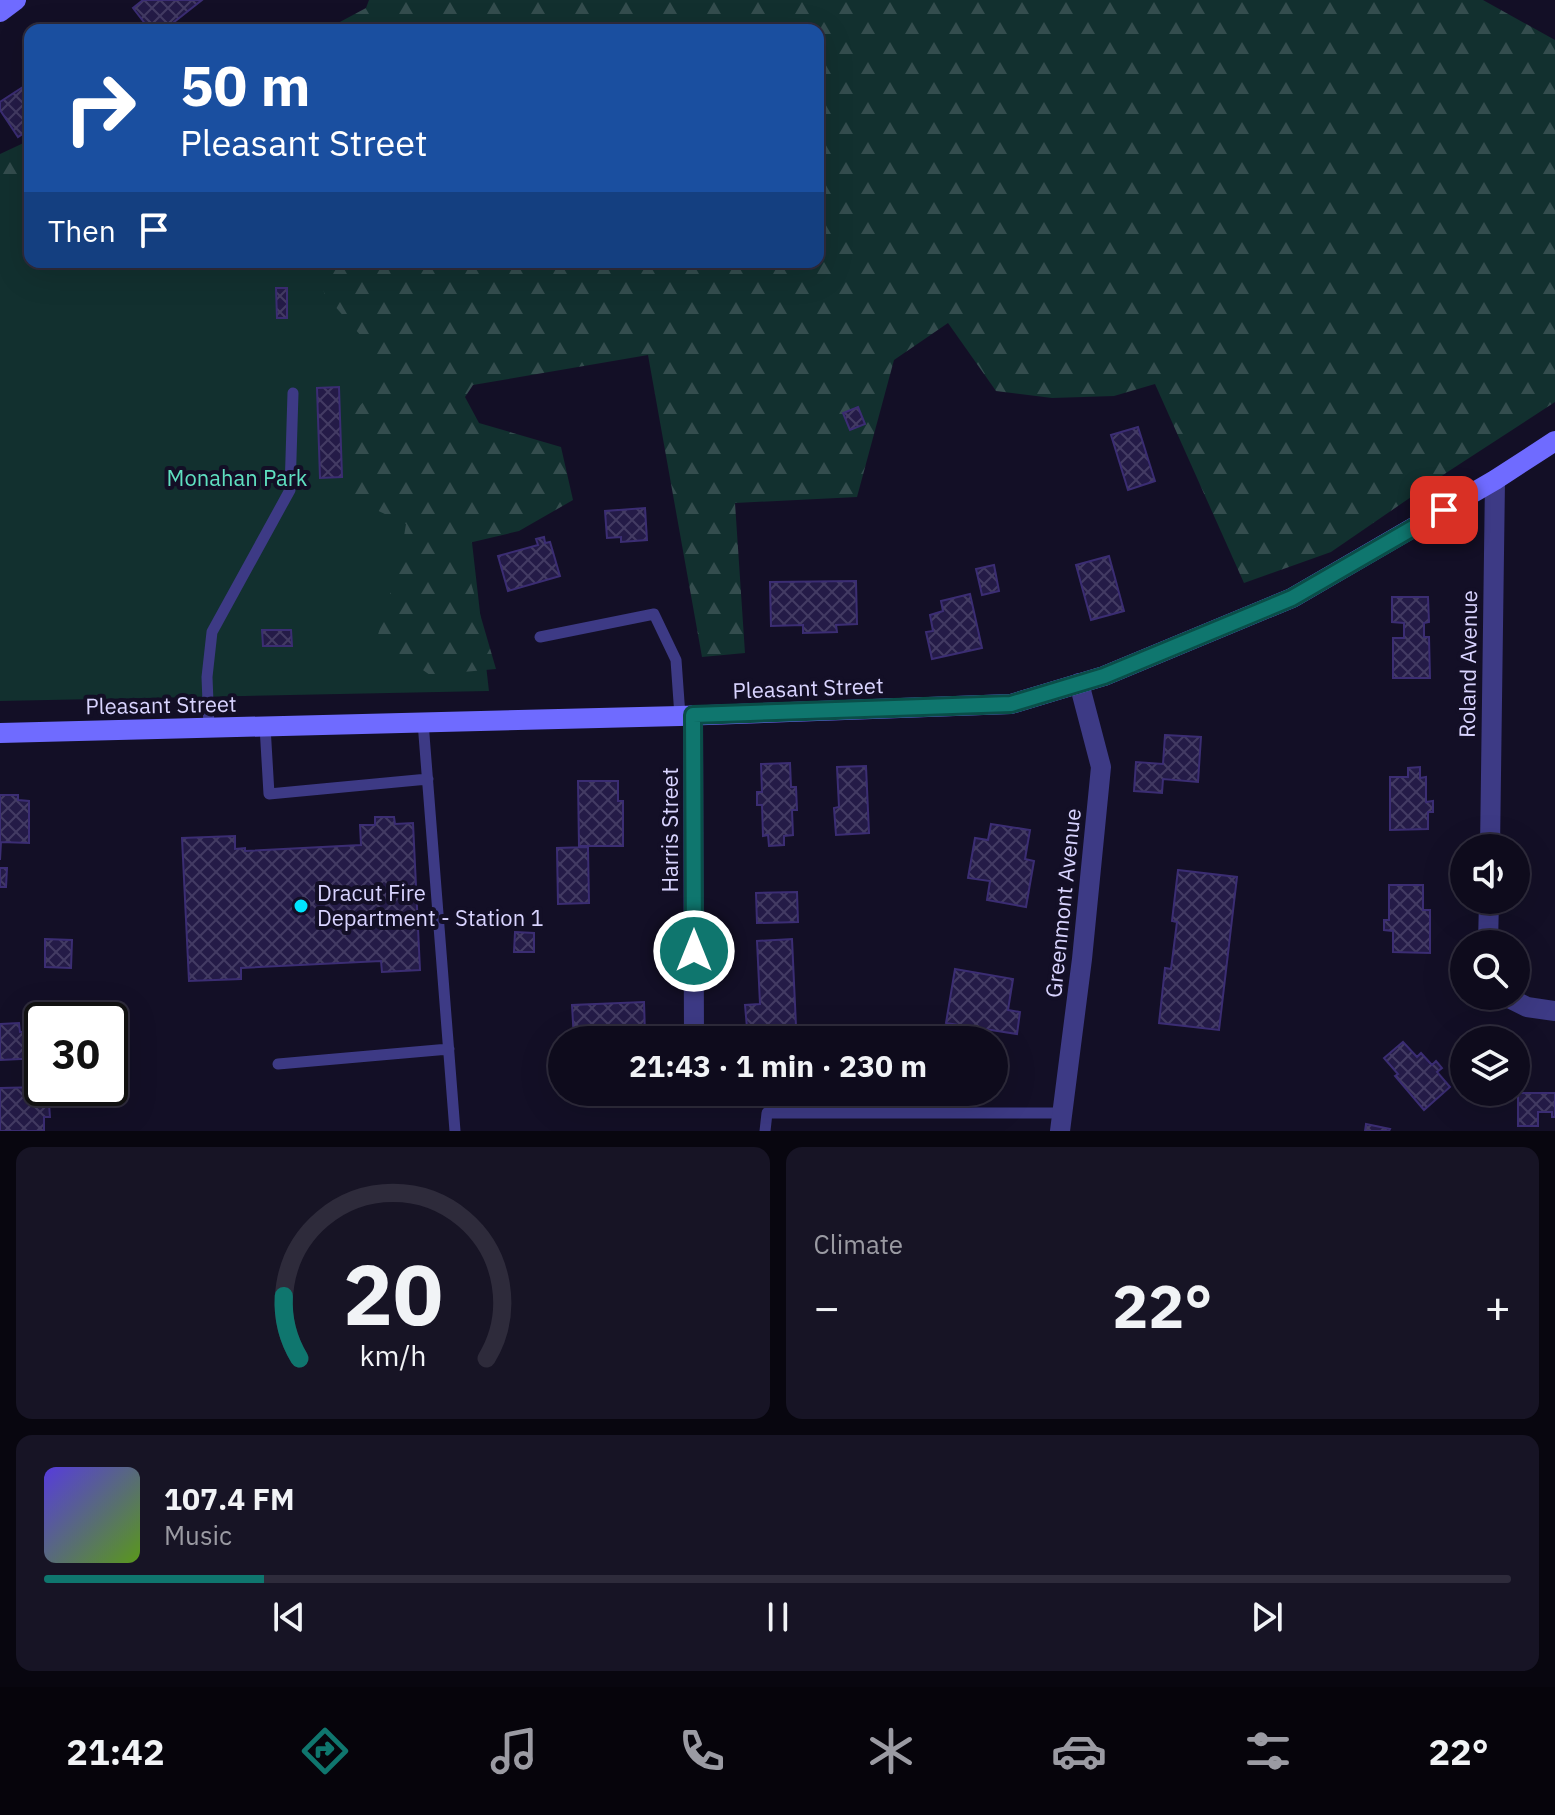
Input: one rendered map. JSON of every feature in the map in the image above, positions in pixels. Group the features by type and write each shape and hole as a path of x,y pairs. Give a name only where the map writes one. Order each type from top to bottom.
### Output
{"main road":[{"path":"0,12 16,0"},
{"name":"Pleasant Street","path":"0,733 687,716 1011,704 1104,676 1292,598 1495,480 1555,441"}],"street":[{"name":"Roland Avenue","path":"1490,834 1495,480"},
{"name":"Greenmont Avenue","path":"1061,1122 1082,959 1101,767 1079,683"},
{"name":"Harris Street","path":"687,716 694,1026"},
{"path":"1530,1007 1555,1011"}],"lane":[{"path":"209,728 207,677 212,632 290,490 293,393"},
{"path":"540,637 654,614 676,660 687,716"},
{"path":"423,722 455,1131"},
{"path":"265,726 269,794 428,779"},
{"path":"278,1064 449,1049"},
{"path":"765,1131 767,1113 1061,1122"}],"green space":[{"path":"369,0 1483,0 1555,40 1555,402 1331,552 1244,583 1155,384 1114,396 1052,398 996,391 948,323 894,360 857,497 735,503 745,653 702,657 648,355 473,385 465,397 479,423 561,447 573,500 519,531 460,545 496,669 430,675 377,638 400,560 406,524 351,498 350,417 391,370 325,295 316,268 824,268 824,24 336,24 366,8"},
{"path":"24,143 24,180 0,185 0,154"},
{"name":"Monahan Park","path":"24,168 24,268 441,268 489,691 0,701 0,177"}],"building":[{"path":"143,0 202,0 172,24 145,24 133,8"},
{"path":"24,86 24,133 18,137 0,110 0,102"},
{"path":"276,288 287,288 287,318 277,318"},
{"path":"339,387 342,477 320,478 317,388"},
{"path":"858,407 865,424 850,430 843,413"},
{"path":"1138,427 1155,481 1128,490 1111,435"},
{"path":"645,508 647,540 621,542 621,537 607,538 605,511"},
{"path":"544,537 545,543 550,542 560,576 508,591 498,556 538,545 536,539"},
{"path":"1109,556 1124,611 1091,620 1076,565"},
{"path":"994,565 999,591 982,595 976,569"},
{"path":"856,581 857,624 836,625 837,632 803,633 803,625 771,626 770,582"},
{"path":"970,594 982,648 932,659 926,632 933,631 930,615 943,611 941,601"},
{"path":"1392,597 1428,597 1429,622 1424,623 1424,637 1429,637 1430,678 1393,678 1393,638 1404,638 1404,623 1392,622"},
{"path":"262,630 291,630 292,646 263,646"},
{"path":"1165,735 1201,737 1198,782 1163,779 1162,793 1134,791 1136,762 1163,764"},
{"path":"790,763 791,787 796,787 797,810 792,810 793,835 784,836 784,845 769,846 768,835 763,836 762,805 757,805 757,792 762,792 761,764"},
{"path":"866,766 869,833 836,835 834,808 839,807 837,767"},
{"path":"1420,767 1420,778 1426,777 1426,802 1433,801 1433,812 1428,812 1428,829 1390,830 1390,777 1408,777 1408,768"},
{"path":"578,781 618,781 618,801 623,801 623,846 579,846"},
{"path":"0,795 18,795 18,800 29,801 29,843 1,842 0,860"},
{"name":"Dracut Fire Department - Station 1","path":"375,817 394,817 395,824 413,823 420,970 382,972 381,961 241,968 241,979 189,981 182,838 235,836 235,849 245,848 245,851 361,845 360,825 375,825"},
{"path":"991,824 1030,830 1025,859 1034,861 1026,907 987,900 990,881 968,878 975,838 988,840"},
{"path":"588,847 589,903 558,904 557,848"},
{"path":"0,868 7,868 6,887 0,887"},
{"path":"1178,870 1237,877 1219,1030 1159,1023 1165,968 1171,969 1177,922 1172,921"},
{"path":"1389,885 1423,885 1423,910 1430,910 1430,953 1393,952 1393,931 1384,930 1384,920 1389,920"},
{"path":"797,892 798,922 757,923 756,893"},
{"path":"515,932 534,933 534,952 514,952"},
{"path":"45,939 72,940 71,968 45,967"},
{"path":"792,939 796,1026 747,1026 745,1005 760,1004 757,941"},
{"path":"955,969 1013,979 1008,1010 1020,1012 1017,1034 1008,1033 1008,1026 946,1023"},
{"path":"644,1002 645,1026 573,1026 572,1005"},
{"path":"19,1023 20,1032 24,1032 24,1059 0,1060 0,1024"},
{"path":"1403,1042 1417,1057 1421,1053 1432,1065 1436,1061 1442,1068 1437,1072 1450,1087 1424,1110 1384,1058"},
{"path":"24,1087 24,1106 49,1106 50,1117 44,1117 44,1131 0,1131 0,1088"},
{"path":"1530,1093 1555,1093 1555,1117 1552,1117 1552,1112 1538,1112 1538,1126 1518,1126 1518,1106 1530,1106"},
{"path":"1366,1124 1390,1129 1365,1131"}],"place":[{"name":"Dracut Fire Department - Station 1","path":"301,906"}],"route":[{"path":"694,951 693,715 1011,704 1104,676 1292,598 1444,510"}]}
